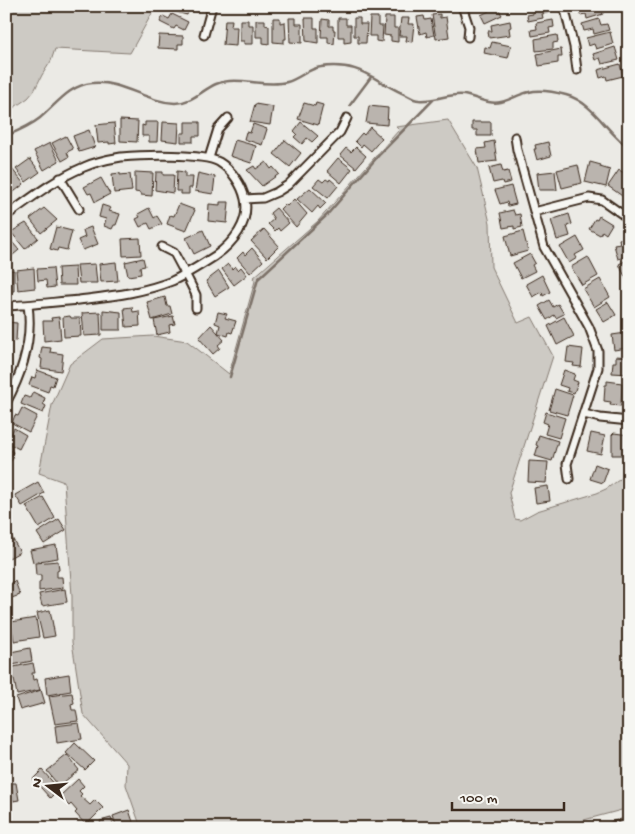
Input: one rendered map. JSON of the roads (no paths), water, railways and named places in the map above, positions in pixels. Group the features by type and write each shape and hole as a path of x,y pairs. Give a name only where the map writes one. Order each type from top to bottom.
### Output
{"street":[{"path":"204,35 212,6"},
{"path":"462,6 469,27 468,37"},
{"path":"564,6 574,47 577,70"},
{"path":"209,158 218,129 228,118"},
{"path":"245,199 262,198 288,185 340,132 347,118"},
{"path":"515,137 544,247 588,327 598,351 598,368 567,464 569,479"},
{"path":"6,216 60,178 86,166 120,157 194,156 209,158 220,163 231,172 239,183 247,207 236,238 223,250 185,274 150,288 122,295 6,306"},
{"path":"60,178 78,209"},
{"path":"534,212 589,198 602,200 629,219"},
{"path":"162,247 174,253 196,295 196,308"},
{"path":"6,403 21,372 27,353 30,335 28,305"},
{"path":"584,414 629,421"}],"waterway":[{"path":"6,136 36,121 63,96 76,87 92,83 114,85 164,102 175,103 187,101 216,84 224,82 242,81 269,84 287,82 308,71 334,66 364,72 417,100 464,95 496,103 533,91 548,91 566,95 584,104 629,148"},
{"path":"350,105 371,77"},
{"path":"230,377 258,279 326,216 380,154 434,99"}]}
